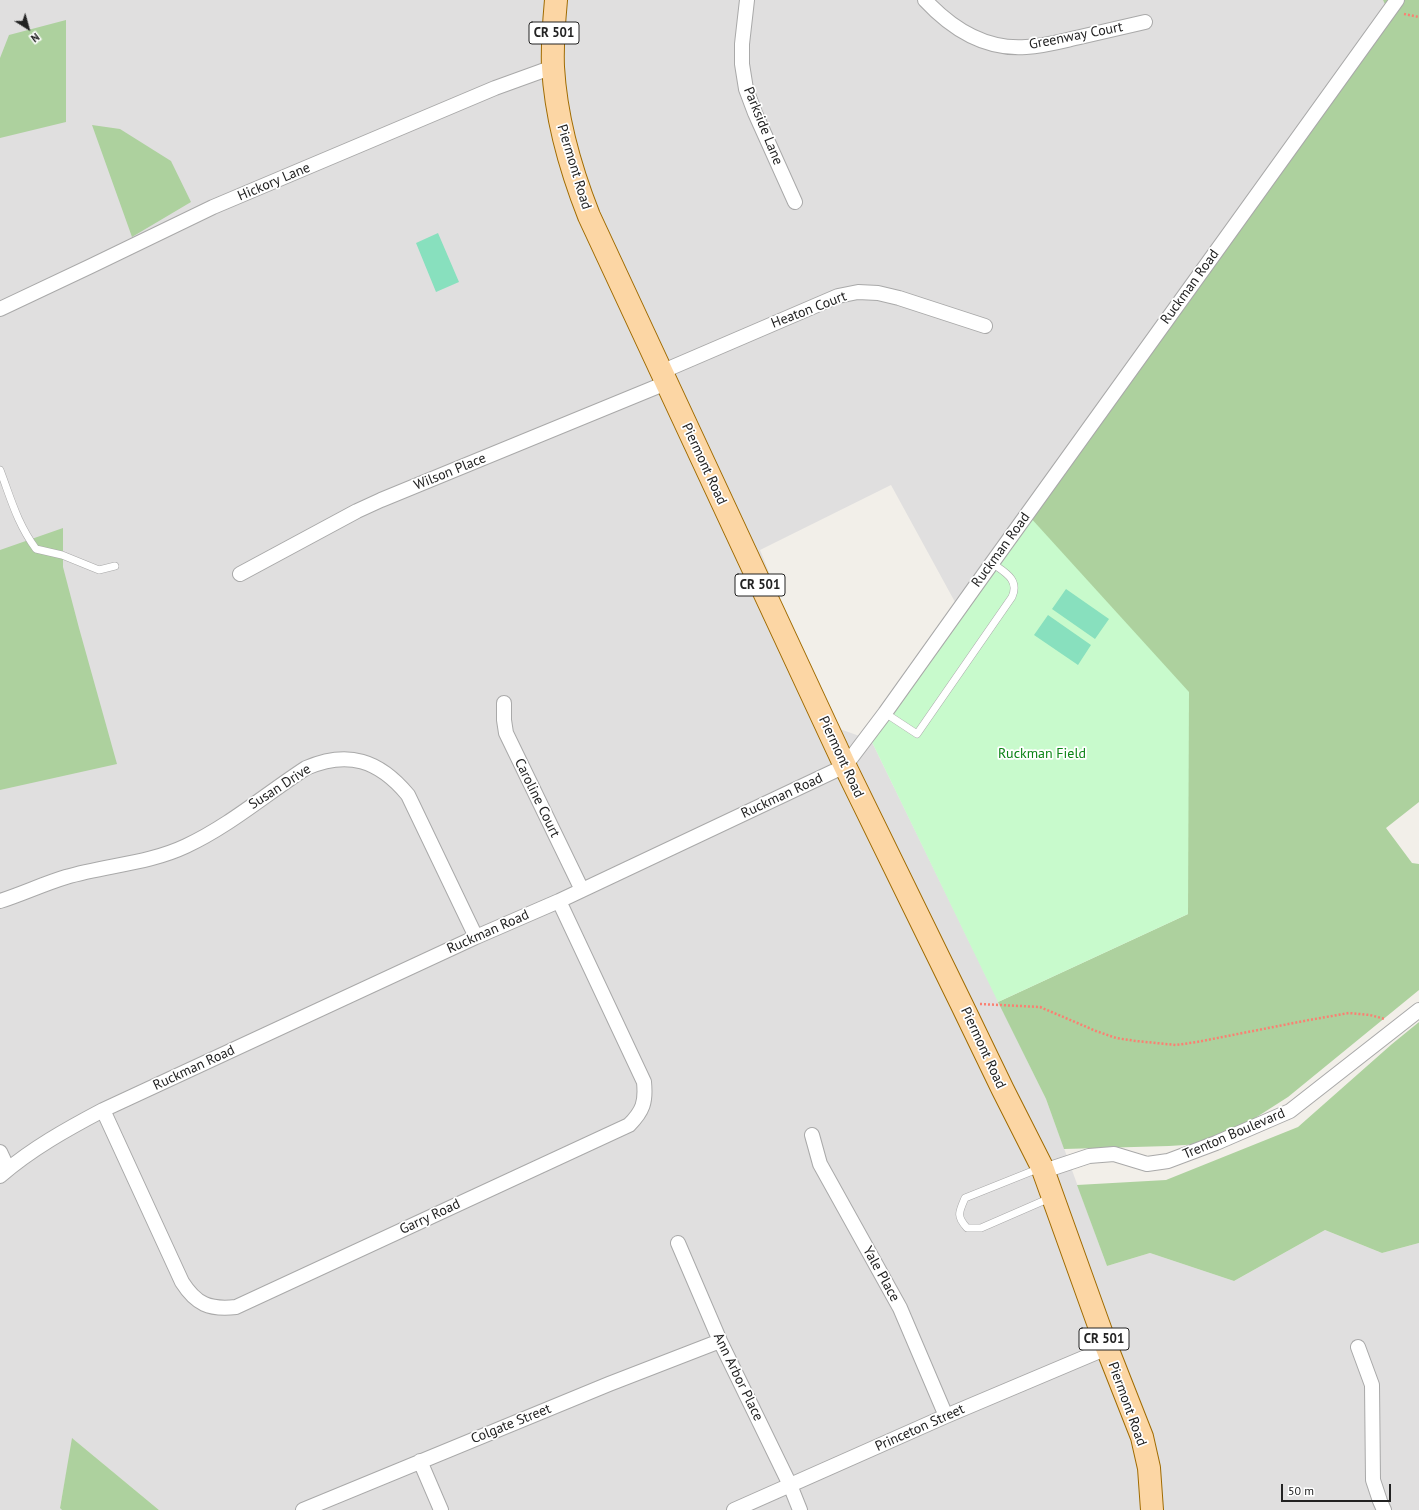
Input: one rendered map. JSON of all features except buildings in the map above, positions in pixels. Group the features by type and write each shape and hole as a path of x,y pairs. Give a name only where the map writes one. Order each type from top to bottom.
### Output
{"main road":[{"name":"Piermont Road","path":"556,0 553,67 558,112 578,190 845,766 1043,1169 1107,1348 1142,1437 1149,1468 1152,1510"}],"street":[{"name":"Parkside Lane","path":"747,0 742,44 742,64 746,89 755,113 795,202"},
{"name":"Greenway Court","path":"925,0 940,16 960,30 980,40 1003,46 1025,47 1047,45 1145,22"},
{"name":"Ruckman Road","path":"4,1172 40,1146 76,1124 103,1110 476,937 559,901 845,766 886,713 992,563 1397,0"},
{"name":"Hickory Lane","path":"0,309 213,207 496,88 553,67"},
{"name":"Heaton Court","path":"664,377 838,296 858,292 878,293 900,298 985,326"},
{"name":"Wilson Place","path":"240,574 357,511 664,377"},
{"name":"Caroline Court","path":"504,703 506,733 582,890"},
{"name":"Susan Drive","path":"0,900 24,893 66,877 151,858 186,846 210,834 306,768 326,761 338,759 355,760 371,765 386,773 398,782 408,795 476,937"},
{"name":"Garry Road","path":"103,1110 182,1282 189,1293 199,1301 211,1307 236,1307 629,1125 637,1117 643,1106 646,1094 644,1082 559,901"},
{"name":"Trenton Boulevard","path":"1043,1169 1089,1156 1114,1154 1147,1164 1168,1161 1216,1143 1290,1111 1419,1010"},
{"name":"Yale Place","path":"812,1135 820,1164 900,1308 946,1416"},
{"path":"0,1152 4,1172"},
{"name":"Ann Arbor Place","path":"678,1243 720,1341 790,1485 800,1510"},
{"name":"Colgate Street","path":"303,1510 609,1384 720,1341"},
{"path":"1358,1347 1372,1385 1373,1480 1384,1510"},
{"name":"Princeton Street","path":"734,1510 946,1416 1107,1348"},
{"path":"420,1461 441,1510"}],"lane":[{"path":"0,470 25,534 36,549 62,555 100,570 115,566"},
{"path":"886,713 917,734 1012,597 1014,582 992,563"},
{"path":"1043,1169 965,1198 959,1211 961,1221 967,1228 982,1228 1053,1197"}],"path":[{"path":"961,1003 1040,1007 1096,1032 1116,1038 1176,1045 1349,1013 1370,1015 1403,1023"}],"shaded area":[{"path":"0,0 1383,0 1387,9 961,613 891,485 760,550 831,726 871,740 1046,1099 1107,1266 1150,1253 1234,1281 1325,1230 1382,1253 1419,1243 1419,1510 159,1510 73,1439 60,1507 62,1510 0,1510"}],"green space":[{"path":"1383,0 1419,0 1419,802 1386,828 1412,863 1419,864 1419,990 1288,1097 1216,1143 1064,1149 1046,1099 998,1002 1188,914 1029,516 1387,9"},
{"path":"66,20 66,122 0,138 0,58 9,35"},
{"path":"92,125 120,129 171,161 191,202 132,237"},
{"path":"438,233 459,282 436,292 416,243"},
{"name":"Ruckman Field","path":"1029,516 1189,692 1188,914 998,1002 871,740"},
{"path":"63,528 63,567 117,764 0,790 0,550"},
{"path":"1066,589 1109,619 1095,639 1052,609"},
{"path":"1048,615 1091,645 1078,665 1034,635"},
{"path":"1419,1022 1419,1243 1382,1253 1325,1230 1234,1281 1150,1253 1107,1266 1077,1185 1166,1180 1298,1127"},
{"path":"72,1438 159,1510 62,1510 60,1508"}]}
